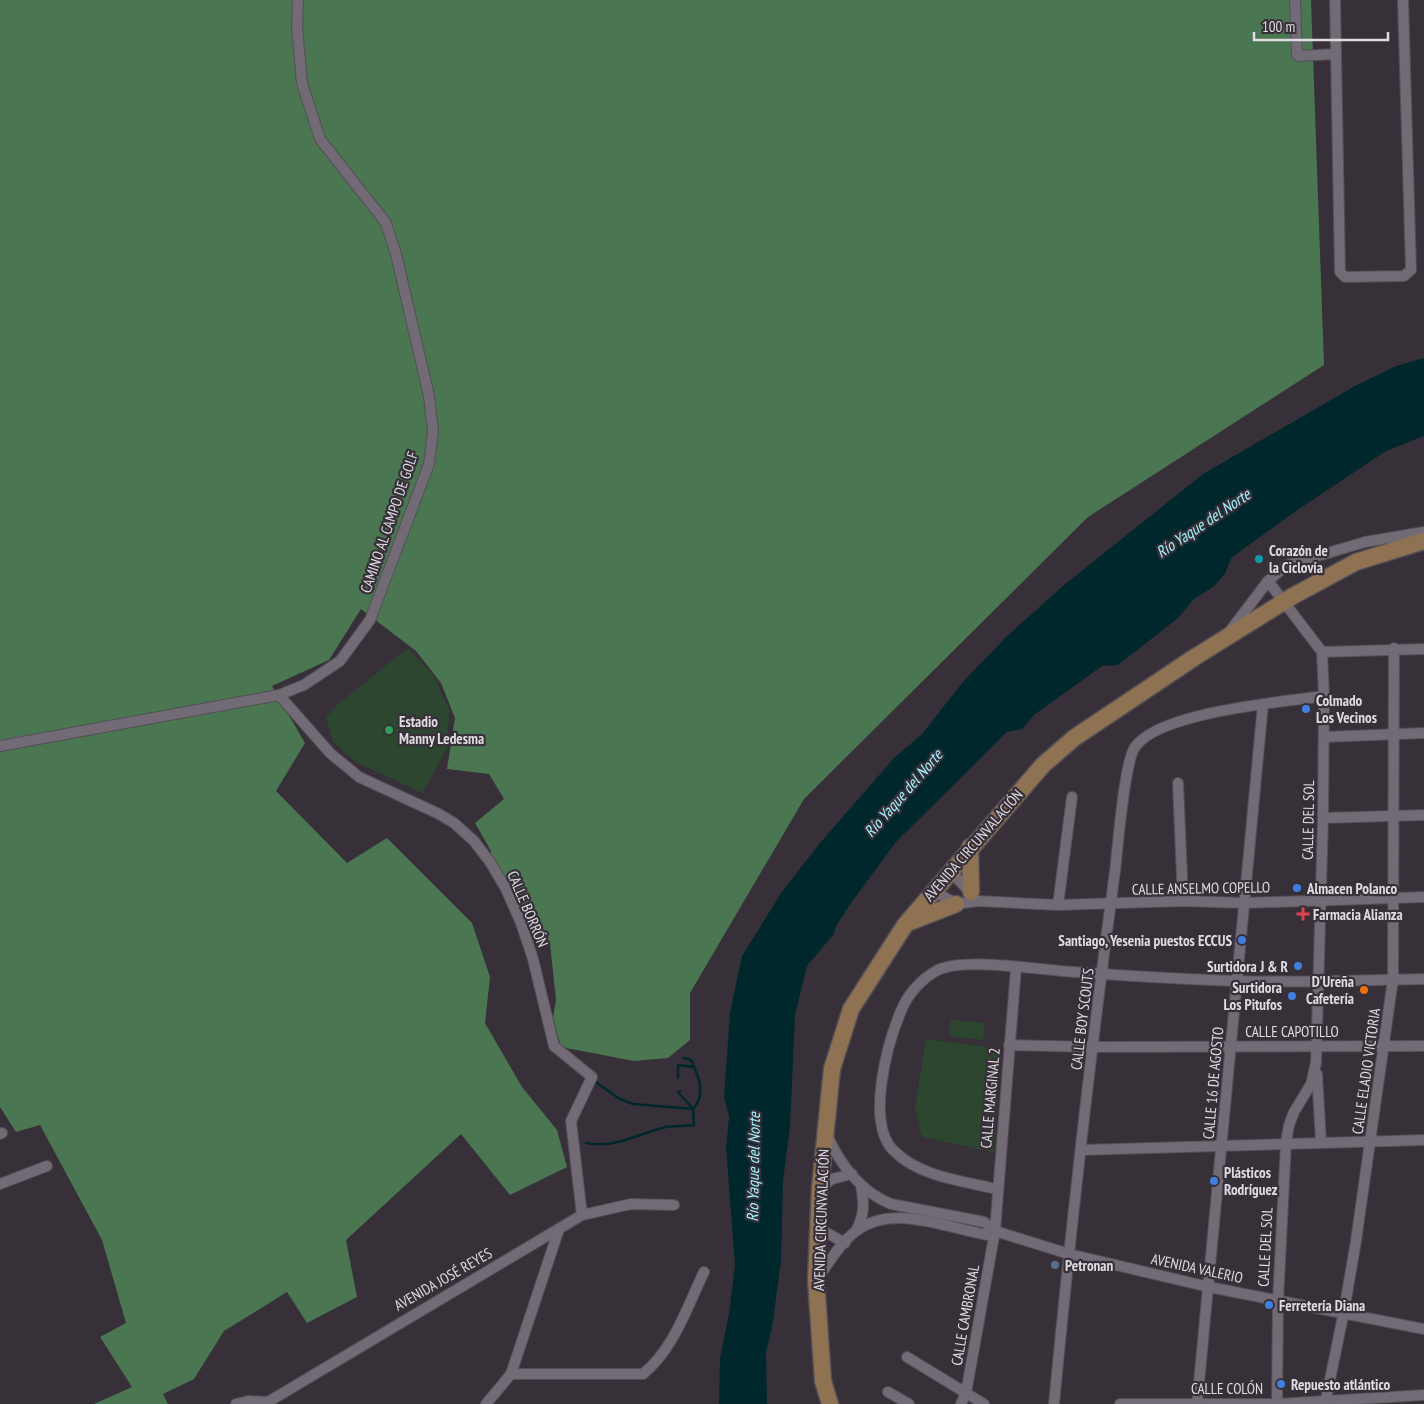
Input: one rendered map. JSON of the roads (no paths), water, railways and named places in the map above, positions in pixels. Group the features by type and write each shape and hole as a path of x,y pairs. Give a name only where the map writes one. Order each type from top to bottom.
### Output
{"main road":[{"name":"AVENIDA CIRCUNVALACIÓN","path":"830,1404 823,1382 816,1280 820,1188 832,1069 851,1009 905,925 970,847 1043,765 1074,738 1114,709 1226,636 1283,602 1356,562 1424,541"},
{"path":"970,847 975,897"},
{"path":"905,925 956,904"},
{"name":"AVENIDA CIRCUNVALACIÓN","path":"822,1351 838,1404"}],"street":[{"name":"CAMINO AL CAMPO DE GOLF","path":"0,746 279,695 304,685 340,661 370,620 429,464 433,431 427,386 396,254 386,223 320,139 302,84 296,27 298,0"},
{"path":"1294,0 1298,56 1336,54"},
{"path":"1335,0 1340,272 1345,277 1404,276 1411,270 1403,0"},
{"path":"1226,636 1268,581 1287,565 1365,542 1424,532"},
{"path":"1268,581 1322,652 1394,648 1424,649"},
{"name":"CALLE ELADIO VICTORIA","path":"1325,1403 1344,1312 1372,1141 1393,979 1395,898 1393,816 1394,648"},
{"name":"CALLE DEL SOL","path":"1277,1404 1278,1300 1286,1143 1289,1125 1294,1112 1311,1084 1316,1063 1323,818 1324,696 1322,652"},
{"name":"CALLE BORRÓN","path":"279,695 330,753 359,777 454,823 474,841 490,862 521,923 533,959 554,1046 592,1077 571,1121 582,1215"},
{"name":"CALLE BOY SCOUTS","path":"1054,1404 1069,1254 1110,904 1126,786 1135,748 1145,737 1178,721 1263,704 1324,696"},
{"name":"CALLE 16 DE AGOSTO","path":"1197,1404 1263,704"},
{"path":"1324,737 1424,733"},
{"path":"1178,784 1183,901"},
{"path":"1058,905 1072,797"},
{"path":"1323,818 1424,815"},
{"path":"950,871 975,897"},
{"path":"934,891 956,904"},
{"name":"CALLE ANSELMO COPELLO","path":"956,904 975,897 1058,905 1183,901 1244,903 1424,897"},
{"path":"998,1189 931,1174 909,1164 892,1149 883,1130 880,1112 884,1074 901,1010 919,984 938,970 959,965 984,964 1103,975 1236,981 1424,979"},
{"name":"CALLE MARGINAL 2","path":"995,1231 1016,968"},
{"name":"CALLE CAPOTILLO","path":"1009,1046 1424,1046"},
{"path":"1316,1063 1321,1142"},
{"name":"AVENIDA VALERIO","path":"825,1130 835,1154 852,1174 878,1199 891,1204 984,1222 995,1231 1069,1254 1209,1287 1424,1329"},
{"path":"1081,1150 1424,1140"},
{"path":"0,1184 47,1166"},
{"path":"820,1188 832,1179 852,1174"},
{"path":"856,1231 863,1218 862,1185"},
{"name":"AVENIDA JOSÉ REYES","path":"236,1404 248,1401 266,1403 582,1215 631,1204 674,1205"},
{"name":"AVENIDA VALERIO","path":"816,1280 856,1231 872,1222 891,1217 988,1235 995,1231"},
{"path":"818,1228 845,1243"},
{"path":"486,1404 511,1374 559,1229"},
{"name":"CALLE CAMBRONAL","path":"961,1404 966,1393 995,1231"},
{"path":"511,1374 642,1374 655,1364 669,1345 704,1272"},
{"path":"907,1357 984,1404"},
{"path":"888,1392 909,1404"},
{"name":"CALLE COLÓN","path":"1120,1404 1325,1403 1424,1395"}],"water":[{"name":"Río Yaque del Norte","path":"1424,358 1424,436 1386,451 1293,513 1231,558 1225,574 1213,587 1194,599 1178,618 1118,665 1102,666 1034,715 1022,729 1007,732 896,842 851,903 836,926 834,934 807,966 795,1015 790,1127 783,1181 781,1261 772,1328 766,1352 767,1404 719,1404 720,1358 729,1313 735,1265 726,1147 729,1117 724,1097 730,1013 742,956 781,893 820,843 894,758 922,734 963,682 1007,636 1064,585 1203,474 1355,386 1396,366"}],"waterway":[{"path":"684,1058 691,1060 700,1085 700,1097 693,1109"},
{"path":"678,1078 678,1065 694,1067"},
{"path":"594,1081 620,1099 633,1104 693,1109"},
{"path":"586,1143 607,1144 627,1140 666,1127 694,1125 693,1109 678,1092 680,1091"}],"place":[{"name":"Corazón de la Ciclovía","path":"1259,559"},
{"name":"Colmado Los Vecinos","path":"1306,709"},
{"name":"Estadio Manny Ledesma","path":"389,730"},
{"name":"Almacen Polanco","path":"1297,888"},
{"name":"Farmacia Alianza","path":"1303,914"},
{"name":"Santiago, Yesenia puestos ECCUS","path":"1242,940"},
{"name":"Surtidora J & R","path":"1298,966"},
{"name":"D'Ureña Cafetería","path":"1364,990"},
{"name":"Surtidora Los Pitufos","path":"1292,996"},
{"name":"Plásticos Rodríguez","path":"1214,1181"},
{"name":"Petronan","path":"1055,1265"},
{"name":"Ferretería Diana","path":"1269,1305"},
{"name":"Repuesto atlántico","path":"1281,1384"}]}
